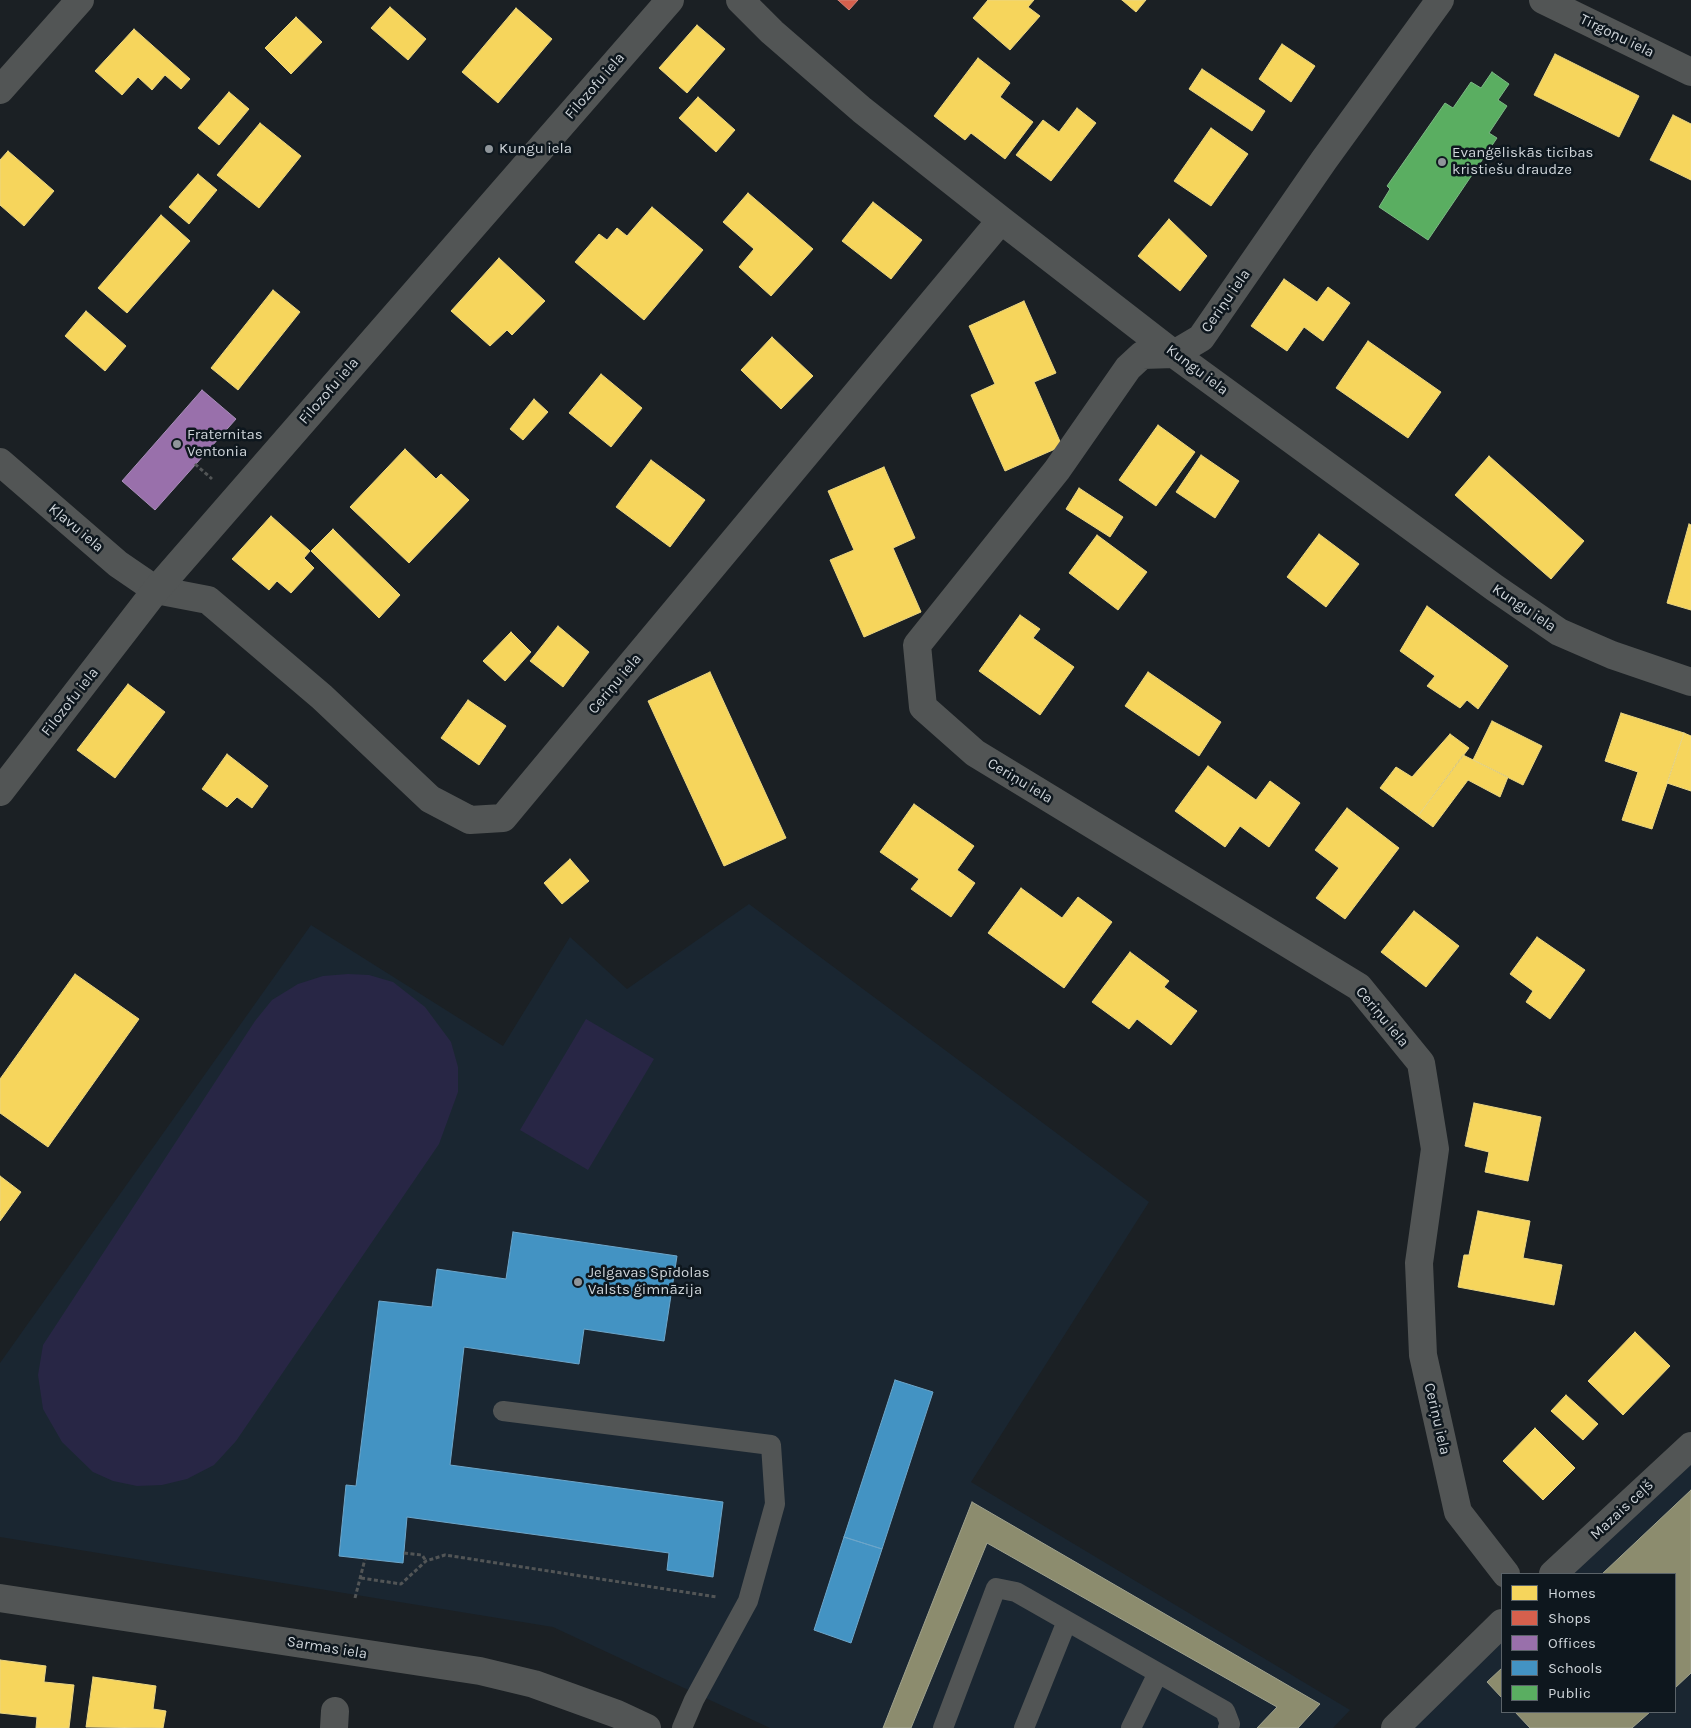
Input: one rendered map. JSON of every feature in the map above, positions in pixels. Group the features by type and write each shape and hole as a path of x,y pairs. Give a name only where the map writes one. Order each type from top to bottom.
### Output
{"street":[{"path":"0,90 80,0"},
{"name":"Filozofu iela","path":"0,792 156,590 670,0"},
{"name":"Kungu iela","path":"740,0 772,32 862,110 1001,220 1174,354 1479,577 1559,632 1612,655 1691,682"},
{"name":"Ceriņu iela","path":"1440,0 1324,160 1201,338 1174,354 1142,356 1128,368 1057,470 917,645 923,707 975,754 1359,987 1421,1063 1435,1149 1419,1263 1423,1355 1458,1512 1505,1573"},
{"name":"Tirgoņu iela","path":"1543,0 1691,72"},
{"name":"Ceriņu iela","path":"156,590 208,600 322,697 430,799 470,820 503,818 1001,220"},
{"name":"Kļavu iela","path":"0,462 118,564 156,590"},
{"name":"Mazais ceļš","path":"1554,1573 1691,1446"},
{"name":"Sarmas iela","path":"0,1598 480,1671 534,1684 617,1714 646,1728"},
{"path":"1395,1728 1501,1624"}],"lane":[{"path":"503,1411 770,1445 775,1504 748,1601 694,1700 682,1728"},
{"path":"943,1728 996,1588 1016,1592 1225,1711 1230,1724 1228,1728"},
{"path":"1024,1728 1066,1621"},
{"path":"1131,1728 1158,1673"}],"path":[{"path":"195,464 216,483"},
{"path":"404,1553 422,1555 426,1561"},
{"path":"361,1578 401,1584 426,1561 445,1555 748,1601"},
{"path":"356,1598 365,1559"}],"shaded area":[{"name":"Jelgavas Spīdolas Valsts ģimnāzija","path":"749,904 1149,1202 971,1482 1350,1710 1333,1728 770,1728 553,1627 0,1537 0,1363 311,925 503,1046 570,937 627,989"},
{"path":"369,975 393,982 425,1007 451,1042 458,1067 458,1092 439,1144 236,1441 214,1465 187,1479 162,1485 137,1486 113,1481 93,1472 62,1442 43,1409 38,1375 43,1345 255,1021 272,1000 298,984 323,976"},
{"path":"586,1019 654,1059 588,1170 520,1130"},
{"path":"1691,1443 1691,1728 1395,1728 1501,1620 1501,1713 1676,1713 1676,1573 1551,1573"}],"building: Homes":[{"path":"988,0 1034,0 1028,7 1040,16 1010,50 973,18"},
{"path":"1122,0 1146,0 1136,12"},
{"path":"390,7 426,39 408,60 371,28"},
{"path":"516,8 552,39 498,103 462,72"},
{"path":"296,17 322,42 291,74 265,48"},
{"path":"697,25 725,49 687,93 659,68"},
{"path":"134,29 190,79 181,89 165,75 152,90 138,77 122,95 95,71"},
{"path":"1282,44 1315,66 1291,102 1259,79"},
{"path":"1555,54 1639,96 1619,137 1534,95"},
{"path":"978,58 1010,83 1000,97 1033,122 1005,159 971,133 965,140 934,116"},
{"path":"1202,69 1265,111 1252,131 1189,89"},
{"path":"229,92 249,109 219,145 198,128"},
{"path":"698,97 735,130 716,152 679,118"},
{"path":"1077,108 1096,123 1051,181 1016,155 1043,120 1059,132"},
{"path":"1673,115 1691,124 1691,180 1650,160"},
{"path":"260,123 301,156 259,208 217,175"},
{"path":"1211,128 1248,154 1211,206 1174,181"},
{"path":"8,151 54,191 24,226 0,205 0,160"},
{"path":"198,174 217,190 189,224 169,207"},
{"path":"748,193 813,249 771,296 739,267 754,249 723,222"},
{"path":"873,202 922,240 891,279 842,241"},
{"path":"652,207 703,250 644,320 575,262 599,234 607,240 617,228 627,236"},
{"path":"161,215 190,241 127,313 98,288"},
{"path":"1169,219 1207,256 1180,291 1138,256"},
{"path":"499,258 545,301 512,335 507,330 490,346 451,311"},
{"path":"1284,279 1317,302 1328,287 1350,303 1323,341 1304,327 1287,351 1251,326"},
{"path":"273,290 300,312 238,390 211,368"},
{"path":"1024,301 1056,373 1034,382 1062,446 1005,471 971,395 995,384 969,326"},
{"path":"86,311 126,346 105,371 65,336"},
{"path":"772,337 813,376 781,409 741,370"},
{"path":"1368,341 1441,392 1408,438 1336,388"},
{"path":"601,374 642,408 611,447 569,413"},
{"path":"534,399 548,412 523,440 510,429"},
{"path":"1158,425 1195,452 1156,506 1119,480"},
{"path":"405,449 436,479 441,474 469,500 409,563 350,507"},
{"path":"1201,455 1239,481 1215,518 1176,492"},
{"path":"1489,456 1584,541 1551,579 1455,495"},
{"path":"651,460 705,500 670,547 616,507"},
{"path":"884,467 915,538 893,548 921,612 864,637 830,560 854,550 828,491"},
{"path":"1079,488 1123,517 1110,537 1066,509"},
{"path":"271,516 310,551 304,558 314,568 291,593 277,581 269,590 232,559"},
{"path":"1689,524 1691,525 1691,610 1667,603"},
{"path":"333,529 400,595 379,618 311,551"},
{"path":"1319,534 1359,564 1326,607 1287,577"},
{"path":"1097,535 1147,572 1118,610 1069,573"},
{"path":"1427,606 1508,666 1478,709 1467,700 1460,708 1427,686 1435,676 1400,651"},
{"path":"1020,615 1040,629 1033,638 1074,667 1040,715 979,671"},
{"path":"558,626 589,652 563,687 530,661"},
{"path":"511,632 531,652 505,681 483,661"},
{"path":"710,672 786,838 724,866 648,701"},
{"path":"1148,672 1221,722 1199,756 1125,706"},
{"path":"128,684 165,712 115,778 77,750"},
{"path":"468,700 506,726 479,765 441,738"},
{"path":"1621,713 1684,733 1652,829 1622,820 1638,772 1605,761"},
{"path":"1492,721 1542,746 1523,785 1473,760"},
{"path":"1684,733 1691,736 1691,791 1667,783"},
{"path":"1450,734 1469,748 1418,816 1380,788 1396,767 1412,777"},
{"path":"227,754 268,786 252,808 237,797 227,807 202,789"},
{"path":"1463,755 1508,777 1500,797 1468,780 1433,827 1418,816"},
{"path":"1208,766 1256,800 1270,781 1300,803 1269,847 1240,826 1225,847 1175,811"},
{"path":"914,804 974,846 957,870 975,883 951,917 911,889 919,879 880,852"},
{"path":"1347,808 1399,848 1345,919 1316,898 1339,868 1315,850"},
{"path":"570,859 589,881 562,904 544,883"},
{"path":"1021,888 1062,918 1078,897 1112,922 1064,988 988,933"},
{"path":"1414,911 1459,946 1426,987 1381,952"},
{"path":"1537,937 1585,970 1550,1019 1526,1002 1533,991 1510,974"},
{"path":"1130,952 1169,981 1164,987 1197,1011 1171,1045 1137,1019 1129,1029 1092,1002"},
{"path":"75,974 139,1019 48,1147 0,1113 0,1079"},
{"path":"1474,1103 1541,1117 1528,1181 1485,1172 1489,1152 1465,1146"},
{"path":"0,1176 21,1192 0,1221"},
{"path":"1478,1211 1530,1221 1523,1258 1562,1265 1554,1305 1458,1287 1464,1255 1469,1255"},
{"path":"1635,1332 1670,1366 1623,1415 1588,1381"},
{"path":"1566,1395 1598,1424 1583,1440 1551,1411"},
{"path":"1535,1428 1575,1468 1543,1500 1503,1461"},
{"path":"0,1660 46,1666 44,1682 74,1685 69,1728 36,1728 37,1717 0,1713"},
{"path":"93,1677 156,1686 153,1709 166,1711 163,1728 86,1727"}],"building: Shops":[{"path":"838,0 858,0 849,10"}],"building: Offices":[{"path":"202,390 236,419 155,510 122,481"}],"building: Schools":[{"path":"513,1232 677,1256 664,1341 584,1329 579,1364 464,1347 450,1465 723,1502 713,1577 667,1570 669,1553 407,1517 403,1563 339,1556 346,1485 356,1486 379,1301 432,1307 437,1269 506,1279"},
{"path":"895,1380 933,1392 882,1549 844,1537"},
{"path":"844,1537 882,1549 851,1643 814,1630"}],"building: Public":[{"name":"Evanģēliskās ticības kristiešu draudze","path":"1492,72 1509,84 1498,100 1507,106 1489,133 1497,138 1428,240 1379,207 1390,189 1387,186 1445,103 1453,108 1471,82 1481,88"}],"building: Industry":[{"path":"1691,1490 1691,1673 1676,1687 1676,1573 1603,1573"},
{"path":"972,1502 1320,1704 1298,1728 1257,1728 1277,1707 987,1543 911,1728 883,1728"},
{"path":"1501,1669 1501,1697 1487,1682"},
{"path":"1516,1713 1649,1713 1632,1728 1530,1728"}],"place":[{"name":"Kungu iela","path":"489,149"},
{"name":"Evanģēliskās ticības kristiešu draudze","path":"1442,162"},
{"name":"Fraternitas Ventonia","path":"177,444"},
{"name":"Jelgavas Spīdolas Valsts ģimnāzija","path":"578,1282"}]}
